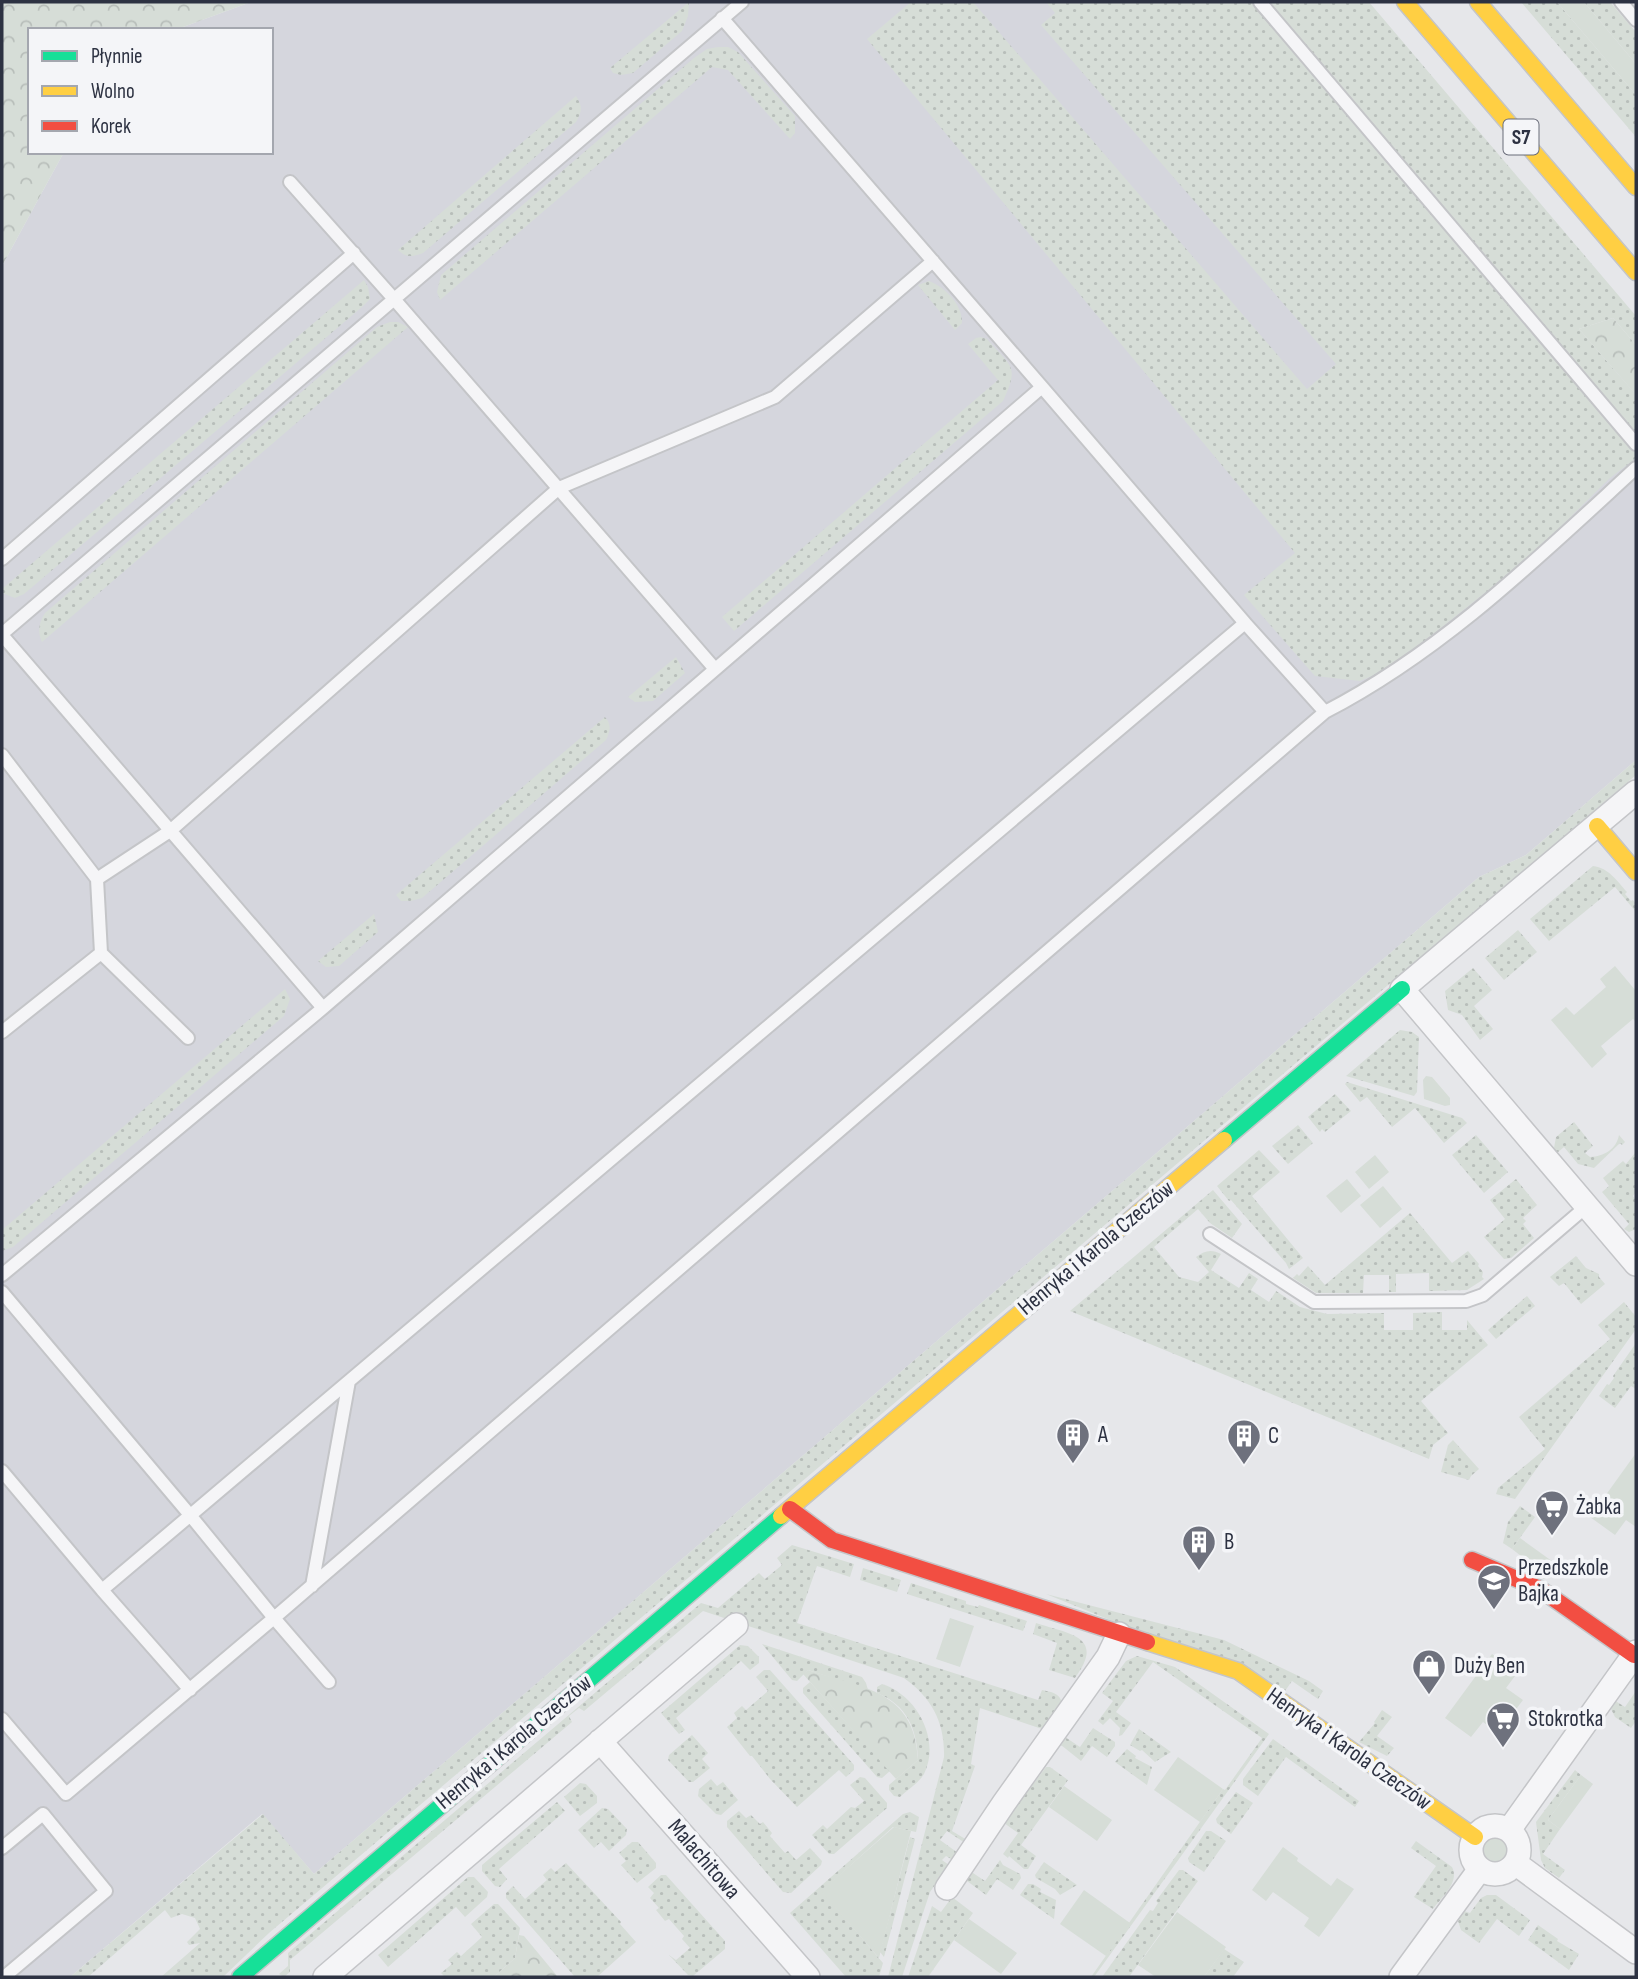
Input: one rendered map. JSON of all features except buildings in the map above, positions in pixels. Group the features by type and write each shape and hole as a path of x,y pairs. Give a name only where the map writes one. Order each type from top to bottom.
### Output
{"main road":[{"name":"S7","path":"1405,2 1636,272"},
{"name":"S7","path":"1478,2 1636,187"},
{"path":"1597,826 1636,872"},
{"name":"Henryka i Karola Czeczów","path":"255,1972 790,1509 1402,989"},
{"name":"Henryka i Karola Czeczów","path":"790,1509 832,1540 1244,1674 1475,1837"},
{"path":"1472,1560 1540,1589 1635,1654"}],"street":[{"path":"1636,792 1402,989 1636,1264"},
{"path":"325,1977 736,1625"},
{"path":"947,1888 1108,1657 1119,1634"},
{"path":"1509,1830 1635,1654"},
{"name":"Malachitowa","path":"600,1741 808,1977"},
{"path":"1499,1826 1509,1830 1519,1845 1515,1863 1505,1872 1496,1874 1480,1868 1471,1853 1475,1837 1488,1827 1499,1826"},
{"path":"1515,1863 1636,1952"},
{"path":"1401,1977 1480,1868"}],"lane":[{"path":"323,1008 2,635 741,2"},
{"path":"1260,2 1636,444"},
{"path":"1621,2 1635,17"},
{"path":"722,18 1325,712"},
{"path":"290,182 715,669"},
{"path":"2,559 354,253"},
{"path":"97,879 170,831 559,488 775,397 933,261"},
{"path":"2,1275 323,1008 1042,387"},
{"path":"2,1719 66,1794 312,1586 1325,712 1366,691 1426,650 1529,567 1636,468"},
{"path":"102,1590 1245,622"},
{"path":"2,755 97,879 101,953 188,1038"},
{"path":"2,1032 101,953"},
{"path":"1210,1234 1314,1302 1466,1301 1483,1295 1587,1206"},
{"path":"2,1292 329,1682"},
{"path":"312,1586 349,1381"},
{"path":"2,1471 190,1689"},
{"path":"2,1848 43,1814 106,1891 4,1977"}],"shaded area":[{"path":"251,2 1294,2 1636,395 1636,760 1526,855 1479,877 314,1874 262,1814 70,1977 2,1977 2,266 63,154 273,154 273,28 180,28"}],"green space":[{"path":"2,2 251,2 180,28 28,28 28,154 63,154 2,266"},
{"path":"689,2 688,16 682,31 633,73 613,73 610,68"},
{"path":"911,2 973,2 1307,389 1336,364 1041,25 1055,13 1046,2 1369,2 1636,316 1636,345 1613,318 1579,329 1636,395 1636,458 1610,478 1531,556 1391,668 1360,681 1315,676 1244,595 1295,553 867,39"},
{"path":"1521,2 1557,2 1636,95 1636,137"},
{"path":"1557,2 1584,2 1636,64 1636,95"},
{"path":"1584,2 1610,2 1636,32 1636,64"},
{"path":"728,47 738,52 795,116 795,133 790,139 728,70 712,67 440,300 437,292 441,275 694,58 707,49"},
{"path":"576,96 581,109 576,122 423,253 409,256 398,250"},
{"path":"364,280 370,299 362,307 24,594 15,598 2,593 2,589"},
{"path":"929,281 947,292 960,310 962,323 955,330 918,285"},
{"path":"1613,318 1636,345 1636,395 1579,329"},
{"path":"398,322 408,327 42,642 39,627 45,613 377,327"},
{"path":"981,337 987,339 1010,367 1011,380 1003,401 734,631 722,617 998,380 968,344"},
{"path":"676,657 685,673 653,701 635,702 628,697"},
{"path":"605,717 610,728 606,740 422,898 401,901 396,895"},
{"path":"1636,760 1636,775 269,1933 223,1977 161,1977 200,1943 189,1945 187,1942 200,1929 195,1918 182,1914 171,1918 165,1910 88,1977 70,1977 263,1814 314,1874 1479,877 1526,855"},
{"path":"1593,866 1604,869 1616,879 1627,892 1625,894 1636,904 1636,912 1615,887 1549,941 1530,919"},
{"path":"374,914 378,932 339,966 326,967 318,961"},
{"path":"1518,930 1537,952 1504,980 1485,958"},
{"path":"1615,966 1636,991 1636,1022 1633,1019 1601,1046 1607,1054 1592,1068 1551,1020 1566,1007 1574,1015 1606,987 1600,979"},
{"path":"1473,968 1492,990 1474,1006 1493,1029 1480,1040 1462,1015 1448,1010 1445,991"},
{"path":"285,989 290,999 284,1016 13,1247 2,1251 2,1230"},
{"path":"1400,1030 1412,1032 1419,1037 1417,1092 1414,1096 1346,1076"},
{"path":"1426,1076 1432,1077 1450,1098 1450,1105 1424,1099 1423,1080"},
{"path":"1347,1082 1462,1118 1467,1123 1444,1143 1415,1108 1392,1127 1367,1097 1360,1102 1345,1084"},
{"path":"1335,1094 1351,1111 1325,1132 1322,1129 1320,1132 1308,1117"},
{"path":"1574,1122 1593,1146 1585,1153 1590,1157 1609,1151 1619,1135 1625,1142 1622,1145 1620,1143 1594,1168 1578,1164 1564,1147 1557,1153 1554,1148 1556,1137"},
{"path":"1298,1125 1313,1143 1288,1164 1272,1146"},
{"path":"1476,1135 1508,1172 1484,1193 1452,1155"},
{"path":"1259,1150 1280,1172 1252,1196 1303,1258 1289,1269 1217,1186"},
{"path":"1635,1153 1636,1192 1633,1196 1636,1200 1636,1229 1629,1232 1624,1229 1629,1224 1602,1192 1609,1186 1603,1178 1623,1161 1626,1164"},
{"path":"1375,1155 1389,1172 1369,1189 1355,1172"},
{"path":"1347,1179 1361,1196 1341,1213 1326,1196"},
{"path":"1516,1179 1537,1205 1523,1218 1526,1221 1523,1224 1534,1238 1511,1258 1504,1259 1484,1237 1505,1219 1490,1200"},
{"path":"1383,1186 1402,1209 1380,1228 1360,1205"},
{"path":"1213,1190 1242,1224 1232,1238 1210,1223 1198,1209 1154,1247 1179,1277 1198,1282 1209,1272 1196,1257 1215,1251 1221,1254 1211,1270 1239,1288 1249,1273 1258,1279 1251,1290 1269,1302 1276,1291 1300,1307 1327,1314 1384,1313 1384,1330 1413,1330 1413,1313 1442,1312 1442,1330 1467,1330 1467,1320 1488,1345 1421,1401 1448,1433 1433,1445 1429,1459 1070,1311"},
{"path":"1410,1213 1452,1263 1468,1251 1479,1264 1484,1279 1467,1290 1429,1291 1429,1273 1396,1274 1396,1292 1389,1292 1389,1275 1364,1275 1363,1293 1316,1293 1293,1278 1297,1274 1299,1276 1308,1266 1325,1285"},
{"path":"1576,1256 1586,1268 1599,1274 1605,1284 1581,1304 1564,1283 1559,1286 1550,1277"},
{"path":"1527,1296 1535,1306 1496,1339 1488,1330"},
{"path":"1624,1302 1636,1317 1636,1329 1515,1499 1496,1494 1498,1488 1545,1449 1519,1417 1610,1339 1598,1325"},
{"path":"1636,1343 1636,1389 1631,1386 1615,1408 1599,1396"},
{"path":"1453,1440 1479,1469 1469,1480 1441,1472 1448,1445"},
{"path":"1636,1453 1636,1527 1626,1520 1615,1535 1590,1517"},
{"path":"1520,1506 1535,1517 1512,1549 1503,1543 1508,1522"},
{"path":"1520,1538 1556,1564 1544,1579 1520,1568 1525,1559 1512,1549"},
{"path":"792,1545 854,1564 850,1577 817,1566 797,1623 1038,1700 1042,1690 1052,1692 1062,1703 1045,1730 980,1708 971,1764 975,1766 952,1831 967,1840 965,1843 947,1831 940,1840 958,1853 953,1860 946,1856 942,1860 949,1865 930,1892 902,1977 888,1977 944,1757 942,1733 935,1712 922,1694 904,1678 703,1611 584,1711 579,1708 569,1716 572,1722 290,1960 290,1972 284,1977 279,1974 288,1966 288,1953 701,1603 718,1608 759,1573 765,1579 782,1565 777,1558"},
{"path":"863,1568 901,1580 897,1592 860,1580"},
{"path":"911,1583 966,1601 966,1604 979,1605 1027,1621 1023,1631 907,1594"},
{"path":"1046,1594 1224,1640 1309,1681 1323,1691 1318,1699 1292,1681 1285,1691"},
{"path":"950,1618 974,1626 960,1667 936,1659"},
{"path":"1036,1623 1071,1634 1085,1645 1087,1653 1084,1664 1075,1678 1049,1670 1057,1643 1033,1634"},
{"path":"762,1644 862,1677 868,1690 808,1670 797,1681 792,1680"},
{"path":"740,1645 748,1646 759,1657 759,1663 750,1670 741,1661 676,1718 685,1730 679,1734 661,1713"},
{"path":"1492,1654 1518,1672 1506,1688 1523,1700 1498,1733 1483,1722 1471,1737 1445,1718"},
{"path":"1137,1656 1175,1667 1269,1734 1094,1977 1091,1977 1262,1738 1153,1662 1116,1712 1131,1723 1119,1736 1120,1728 1110,1718 1103,1725 1098,1721 1113,1701 1102,1693 1126,1661"},
{"path":"764,1670 770,1670 854,1765 854,1770 846,1777 839,1770 797,1807 727,1727 737,1718 734,1713 742,1706 746,1710 768,1691 756,1677"},
{"path":"808,1670 883,1695 907,1719 915,1737 918,1760 896,1779 803,1674"},
{"path":"810,1682 890,1771 882,1778 877,1777 803,1693 803,1688"},
{"path":"882,1684 906,1698 915,1708 927,1733 930,1747 924,1774 900,1797 894,1796 889,1785 918,1760 917,1749 912,1728 903,1711 877,1693 877,1687"},
{"path":"1636,1691 1636,1721 1631,1728 1615,1717 1611,1709 1614,1700 1625,1707"},
{"path":"1382,1710 1392,1717 1377,1736 1394,1748 1387,1756 1359,1742"},
{"path":"1093,1728 1115,1742 1107,1757 1092,1746 1081,1761 1061,1745 1065,1737 1080,1747"},
{"path":"1139,1729 1171,1752 1155,1762 1142,1750 1130,1745"},
{"path":"692,1735 708,1753 702,1759 710,1768 693,1782 689,1782 668,1760 669,1755"},
{"path":"1273,1739 1359,1801 1355,1807 1286,1757 1258,1796 1243,1785 1243,1779"},
{"path":"1127,1749 1135,1758 1152,1767 1147,1785 1115,1762"},
{"path":"1178,1757 1223,1789 1200,1822 1154,1790"},
{"path":"1046,1767 1068,1780 1021,1845 1036,1856 1028,1869 1024,1869 1003,1854 1018,1833 1004,1823"},
{"path":"1575,1770 1581,1775 1548,1820 1560,1829 1543,1854 1565,1870 1559,1878 1545,1868 1541,1860 1536,1822"},
{"path":"1581,1775 1593,1784 1560,1829 1548,1820"},
{"path":"860,1777 865,1778 887,1803 887,1808 834,1854 829,1854 812,1835 823,1825 827,1829 851,1807 855,1808 864,1801 850,1785"},
{"path":"711,1779 717,1786 723,1782 738,1800 721,1815 716,1814 698,1796 699,1789"},
{"path":"580,1783 586,1784 597,1796 597,1803 580,1816 564,1797"},
{"path":"1064,1786 1112,1820 1097,1841 1049,1807"},
{"path":"1236,1792 1253,1803 1231,1834 1217,1823 1216,1819"},
{"path":"557,1802 565,1811 499,1869 507,1879 500,1887 495,1886 482,1871 482,1865"},
{"path":"602,1808 608,1809 627,1829 626,1835 609,1851 601,1842 594,1848 578,1830"},
{"path":"739,1811 746,1818 751,1815 760,1824 763,1822 772,1833 770,1836 785,1853 788,1851 796,1860 810,1848 822,1861 821,1865 791,1893 783,1892 727,1827 727,1821"},
{"path":"910,1812 919,1817 916,1832 893,1827 822,1891 883,1963 879,1977 846,1977 790,1913 903,1814"},
{"path":"894,1827 911,1831 879,1958 821,1891"},
{"path":"1206,1831 1211,1831 1226,1841 1204,1872 1189,1862 1188,1858"},
{"path":"1495,1833 1507,1838 1512,1850 1507,1862 1495,1867 1483,1862 1478,1850 1483,1838"},
{"path":"910,1837 915,1839 884,1957 880,1952"},
{"path":"1416,1841 1452,1867 1454,1873 1452,1884 1433,1909 1414,1897 1436,1866 1411,1848"},
{"path":"632,1842 638,1842 656,1863 656,1868 637,1883 621,1865 626,1861 619,1853"},
{"path":"1283,1847 1331,1886 1337,1878 1354,1889 1319,1937 1304,1926 1309,1918 1273,1892 1266,1901 1252,1890"},
{"path":"1000,1860 1003,1865 1020,1874 1021,1878 1013,1890 997,1879 986,1895 967,1881 970,1871 985,1881"},
{"path":"1044,1862 1077,1885 1060,1895 1036,1878 1035,1875"},
{"path":"566,1863 636,1942 597,1977 575,1977 506,1898 506,1893 513,1886 525,1899 547,1880 543,1875 551,1868 555,1872"},
{"path":"1179,1870 1198,1881 1129,1977 1102,1977 1150,1910 1153,1911 1158,1903 1156,1901"},
{"path":"661,1875 666,1875 725,1941 725,1949 693,1976 688,1975 669,1955 676,1960 690,1948 682,1939 684,1936 669,1919 665,1921 650,1898 654,1893 648,1887"},
{"path":"468,1877 474,1877 488,1892 487,1897 465,1917 456,1907 388,1967 378,1955"},
{"path":"1028,1884 1033,1884 1041,1889 1040,1892 1056,1900 1054,1919 1020,1895"},
{"path":"1084,1890 1130,1923 1106,1956 1060,1924"},
{"path":"1496,1895 1530,1920 1519,1936 1497,1919 1479,1943 1461,1930 1458,1921 1464,1911 1470,1913 1481,1898"},
{"path":"952,1897 973,1913 928,1977 908,1977 932,1906 941,1912"},
{"path":"494,1904 498,1904 520,1928 515,1958 494,1977 445,1977 441,1973 452,1964 448,1960 457,1952 461,1956 482,1937 471,1924"},
{"path":"1177,1912 1226,1947 1204,1977 1156,1977 1138,1965"},
{"path":"969,1919 1017,1953 1001,1974 954,1940"},
{"path":"1538,1925 1579,1954 1569,1970 1528,1940"},
{"path":"519,1935 524,1936 558,1977 494,1977 515,1958"},
{"path":"1224,1949 1244,1962 1233,1977 1204,1977"}],"traffic: fast":[{"path":"1224,1140 1402,989"},
{"path":"240,1977 781,1516"}],"traffic: slow":[{"path":"1405,2 1636,272"},
{"path":"1478,2 1636,187"},
{"path":"1597,826 1636,872"},
{"path":"781,1516 1224,1140"},
{"path":"1147,1642 1238,1671 1475,1837"}],"traffic: jam":[{"path":"790,1509 832,1540 1147,1642"},
{"path":"1472,1560 1540,1589 1634,1655"}],"place":[{"name":"A","path":"1073,1465"},
{"name":"C","path":"1244,1466"},
{"name":"Żabka","path":"1552,1537"},
{"name":"B","path":"1199,1572"},
{"name":"Przedszkole Bajka","path":"1494,1611"},
{"name":"Duży Ben","path":"1429,1696"},
{"name":"Stokrotka","path":"1503,1749"}]}
